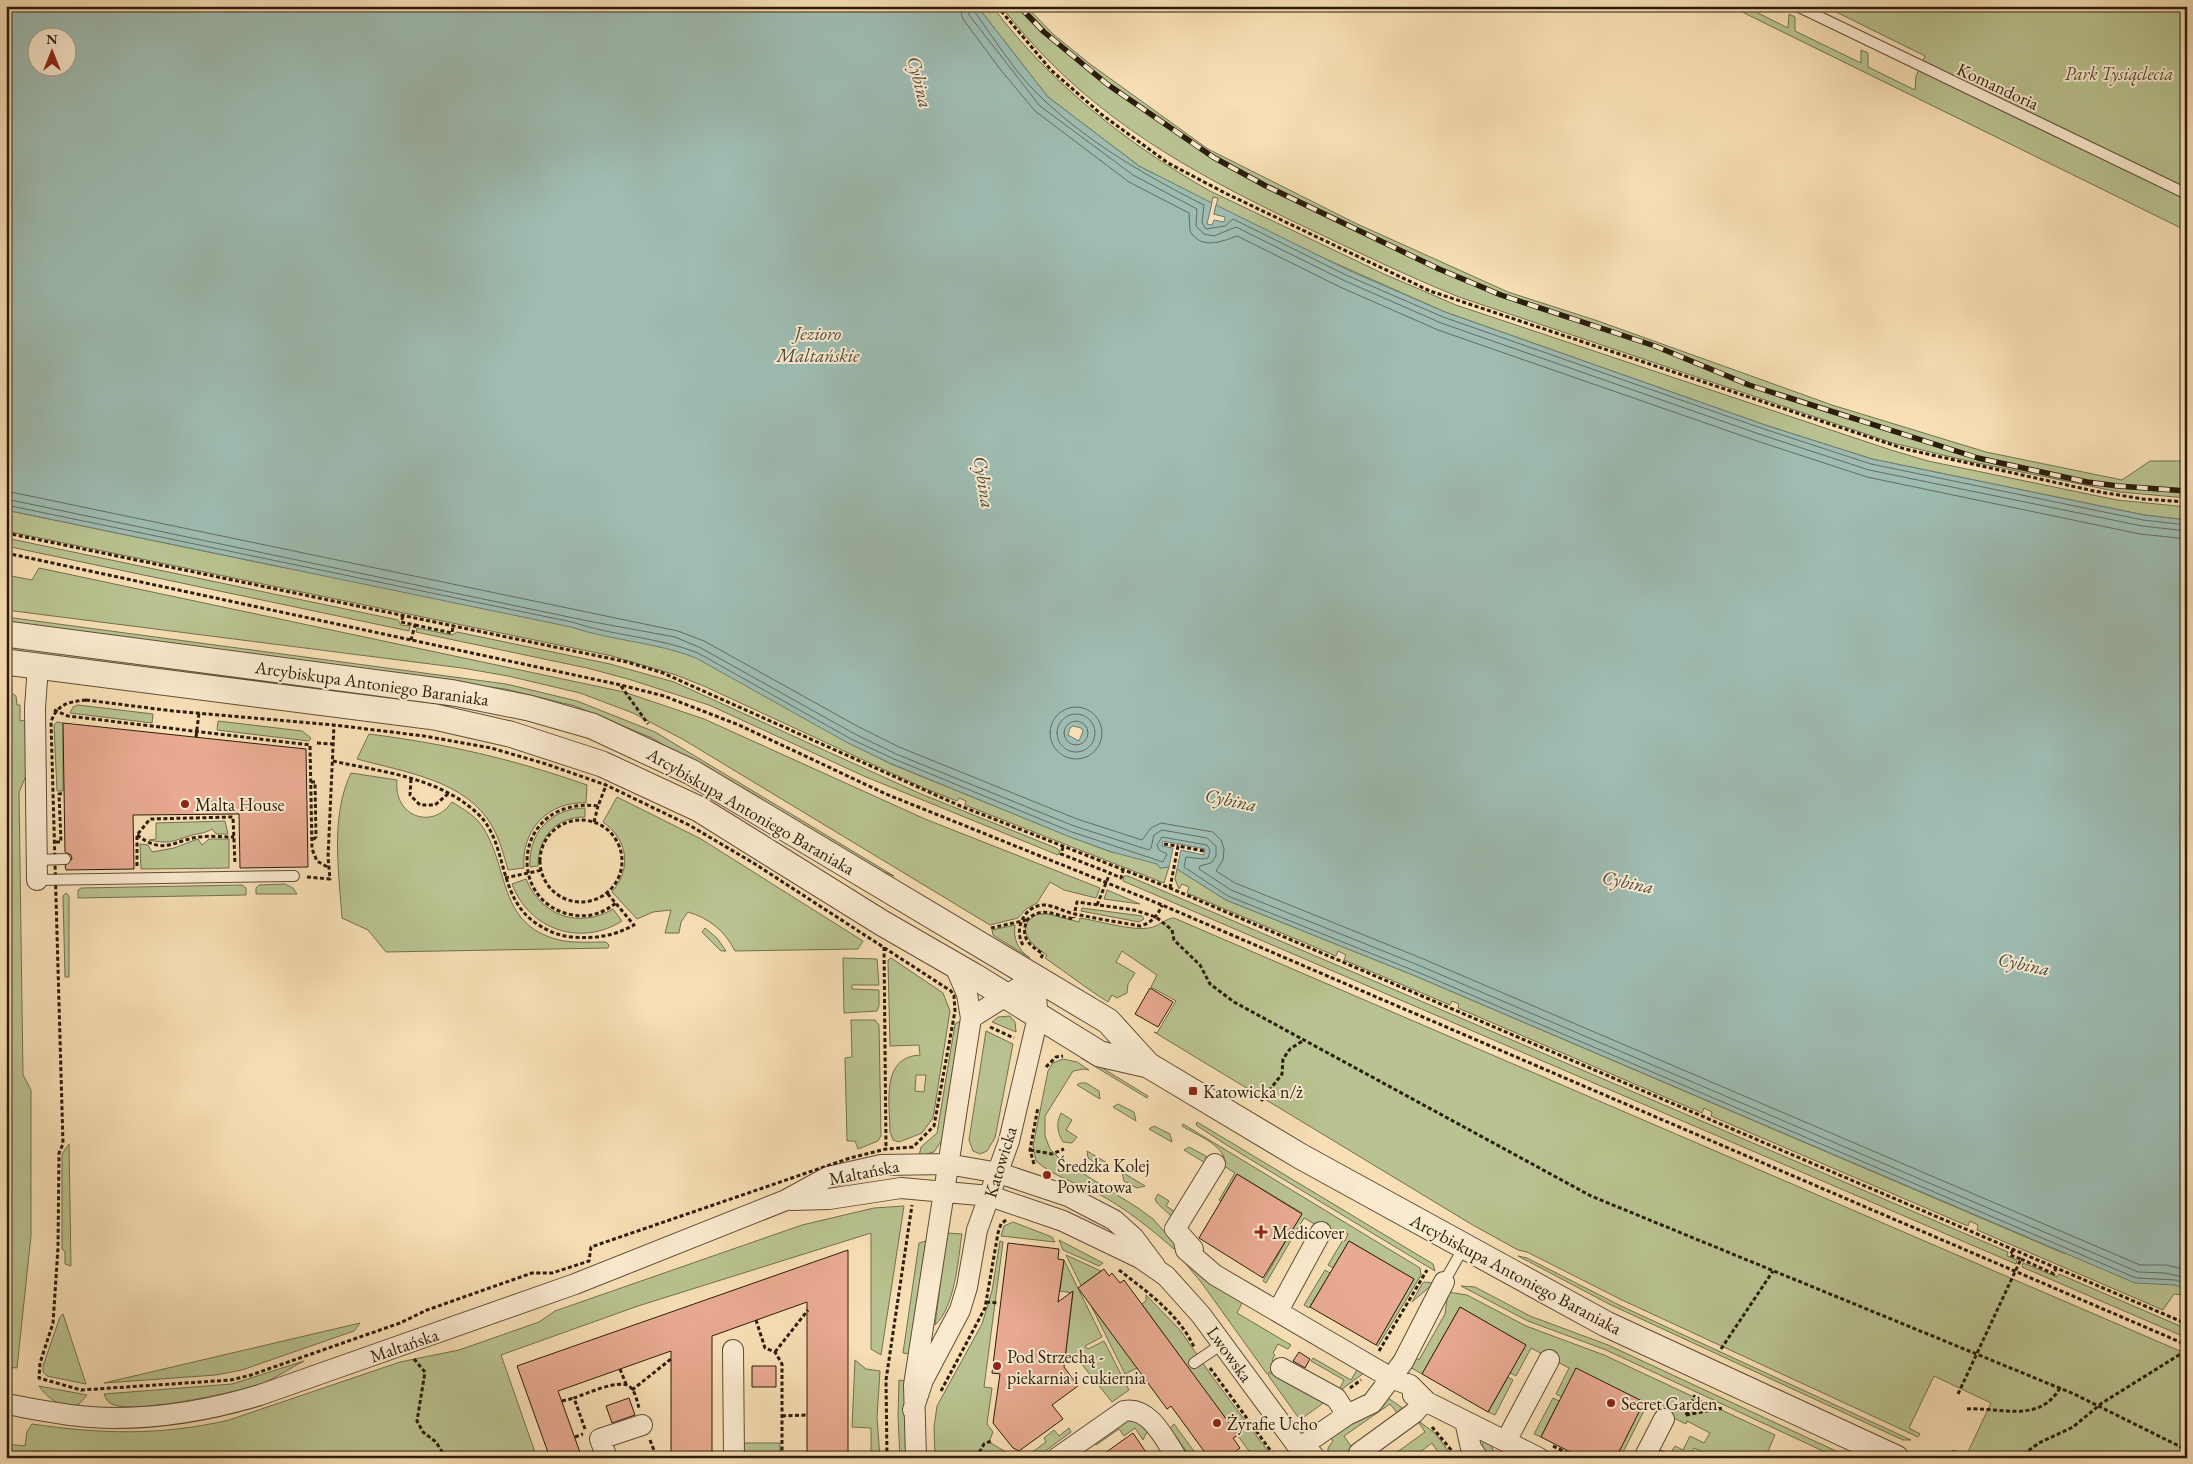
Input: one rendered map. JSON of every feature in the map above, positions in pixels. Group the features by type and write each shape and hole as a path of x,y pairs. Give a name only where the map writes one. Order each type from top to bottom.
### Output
{"street":[{"name":"Arcybiskupa Antoniego Baraniaka","path":"6,634 454,693 529,708 613,734 691,772 1039,964 1108,1021 1148,1065 1300,1156 1606,1324 1896,1458"},
{"name":"Arcybiskupa Antoniego Baraniaka","path":"6,662 435,718 510,734 554,746 640,780 699,809 882,923 954,964 1100,1054 1148,1065"},
{"path":"37,880 53,859 35,708 38,666"},
{"name":"Katowicka","path":"916,1458 913,1410 916,1366 947,1164 980,1022 954,964"},
{"path":"980,1022 1004,995 1039,964"},
{"name":"Katowicka","path":"913,1410 923,1380 960,1310 967,1287 977,1230 1009,1141 1038,1016 1039,964"},
{"name":"Maltańska","path":"6,1404 66,1414 107,1417 168,1415 218,1407 269,1392 567,1287 786,1200 828,1177 850,1171 908,1164 947,1164"},
{"name":"Lwowska","path":"947,1164 999,1172 1068,1196 1114,1220 1134,1238 1155,1266 1201,1315 1304,1455"},
{"path":"1215,1164 1175,1229 1184,1241 1186,1250 1215,1275 1278,1312 1389,1366 1405,1392 1425,1400 1539,1458"},
{"name":"Maltańska","path":"786,1200 829,1199 901,1188 943,1190"},
{"name":"Lwowska","path":"943,1190 990,1196 1066,1222 1155,1266"},
{"path":"1278,1312 1284,1297 1321,1232"},
{"path":"1304,1455 1347,1415 1389,1366 1444,1282"},
{"path":"733,1350 734,1458"},
{"path":"1506,1441 1549,1360"},
{"name":"Lwowska","path":"1281,1368 1336,1398 1347,1415"},
{"path":"1359,1453 1414,1413 1425,1400"},
{"path":"1067,1455 1124,1412 1133,1410 1150,1419 1178,1458"},
{"path":"1644,1458 1673,1420"},
{"path":"1465,1421 1471,1448 1478,1458"},
{"path":"607,1458 600,1439 642,1425"}],"lane":[{"name":"Komandoria","path":"1797,6 2187,194"},
{"path":"37,880 294,876"},
{"path":"1444,1282 1464,1247"},
{"path":"1194,1363 1222,1344"}],"path":[{"path":"997,6 1052,70 1100,114 1168,163 1225,193 1430,291 1905,450 2142,499 2187,502"},
{"path":"6,533 627,662 663,673 958,806 1170,888 2187,1324"},
{"path":"402,616 401,622 452,633 453,626"},
{"path":"411,640 415,625"},
{"path":"621,685 648,724"},
{"path":"86,700 424,736 491,748 546,764 606,785 688,825 946,986 954,996 955,1003 934,1126 913,1147 886,1149 850,1158 696,1210 591,1247 590,1261 552,1273 532,1273 427,1310 400,1323 251,1375 230,1380 81,1390 39,1378 40,1363 53,1322 58,1248 59,1153 63,1144 57,880 53,859 56,842 51,722 55,710 70,702 86,700"},
{"path":"55,710 68,716 310,745 317,743 332,744"},
{"path":"196,737 199,713"},
{"path":"294,876 330,878 332,744 334,725"},
{"path":"310,745 312,849 317,861 329,868"},
{"path":"333,761 411,778 449,793 464,802 484,820 490,831 511,893 530,919 552,933 566,937 605,937 634,925 607,893"},
{"path":"411,778 410,795 420,805 435,805 449,793"},
{"path":"594,822 606,785"},
{"path":"56,842 61,842 59,794 64,794"},
{"path":"598,806 573,806 553,813 543,820 533,833 529,844 528,872 535,889 545,902 566,914 583,916 596,914 607,910 616,903"},
{"path":"137,867 137,835 150,819 233,817 235,860"},
{"path":"573,821 594,822 612,834 622,854 620,876 607,893 588,901 568,899 551,888 542,870 542,849 554,831 573,821"},
{"path":"137,835 160,846 169,846 194,838 234,837"},
{"path":"1164,844 1204,851"},
{"path":"1170,888 1178,846"},
{"path":"1063,847 1061,854 1121,878 1124,871"},
{"path":"505,878 542,870"},
{"path":"1097,905 1110,873"},
{"path":"1076,910 1077,902 1134,910 1156,916 1172,930 1174,940 1200,965 1210,984 1234,1002 1591,1196 2060,1388 2187,1450"},
{"path":"1025,947 1019,933 1022,921 1031,909 1043,905 1075,914 1140,926 1156,916 1162,905 2187,1345"},
{"path":"991,928 1027,920 1035,914 1048,911 1064,917 1074,919 1074,917"},
{"path":"1027,920 1025,936 1030,946 1043,954 1039,964"},
{"path":"884,946 886,1149"},
{"path":"980,1022 1014,1038"},
{"path":"1261,1101 1282,1074 1284,1059 1290,1050 1304,1040"},
{"path":"1045,1071 1048,1063 1056,1057 1064,1056 1067,1049"},
{"path":"1034,1167 1030,1150 1040,1099"},
{"path":"1030,1150 1052,1154 1064,1149"},
{"path":"887,1458 886,1380 913,1201"},
{"path":"2013,1250 2010,1255 2054,1274 2056,1268"},
{"path":"1958,1394 2020,1259"},
{"path":"1115,1267 1157,1301 1174,1318 1194,1347"},
{"path":"1389,1366 1427,1270"},
{"path":"1721,1350 1773,1271"},
{"path":"986,1302 998,1303"},
{"path":"775,1352 808,1310"},
{"path":"756,1320 765,1348 775,1352 782,1364 782,1458"},
{"path":"2018,1458 2038,1443 2073,1427 2099,1406 2187,1350"},
{"path":"412,1356 425,1372 417,1421 423,1432 436,1442 446,1458"},
{"path":"632,1390 671,1359"},
{"path":"620,1369 626,1384"},
{"path":"1211,1370 1276,1458"},
{"path":"6,1378 10,1375"},
{"path":"1967,1409 2036,1411 2047,1403 2060,1388"},
{"path":"1686,1415 1695,1395"},
{"path":"562,1401 574,1398"},
{"path":"1673,1420 1686,1415 1723,1408"},
{"path":"782,1416 807,1415"},
{"path":"976,1458 984,1444 991,1441"}],"green space":[{"path":"977,6 992,6 1039,61 1065,86 1120,132 1179,173 1210,191 1384,274 1456,305 1928,461 2117,500 2187,507 2187,520 2144,515 1872,459 1765,425 1445,312 1238,220 1214,214 1218,198 1213,197 1209,214 1188,192 1139,166 1048,97"},
{"path":"1001,6 1026,6 1053,34 1090,64 1208,149 1355,223 1508,292 1598,321 1832,405 1986,452 2122,480 2150,461 2187,461 2187,498 2119,492 1968,461 1893,443 1459,297 1364,255 1263,206 1179,161 1103,109 1067,79 1033,44"},
{"name":"Park Tysiąclecia","path":"1730,6 1744,6 1788,28 1789,14 1795,17 1795,31 1861,63 1861,50 1868,53 1868,67 1915,90 1916,76 1925,56 1824,6 2187,6 2187,231"},
{"path":"6,510 276,566 678,638 847,737 849,743 891,764 1111,852 1154,856 1160,868 1169,867 1164,883 965,805 966,801 959,798 957,801 924,788 706,687 676,675 612,656 6,531"},
{"path":"6,538 398,620 401,625 410,626 409,631 6,546"},
{"path":"39,568 624,692 704,719 925,819 1100,888 1096,898 1064,890 1050,882 1037,903 1026,909 1018,918 990,925 684,740 633,713 580,693 508,676 462,668 6,610 6,575 32,580"},
{"path":"6,617 506,684 577,701 655,732 894,876 862,863 652,738 575,706 505,689 12,623 6,621"},
{"path":"417,628 452,635 457,632 610,664 674,682 921,794 1060,851 1058,855 866,777 709,705 587,668 416,632"},
{"path":"6,689 16,696 17,705 20,705 20,721 26,720 26,776 19,792 23,1075 31,1090 31,1236 17,1368 7,1367 6,1369 6,1199 10,1197 6,1175"},
{"path":"78,705 153,714 152,723 70,713 73,707"},
{"path":"218,721 302,731 311,738 309,741 217,730"},
{"path":"57,722 63,723 63,791 57,791 54,725"},
{"path":"369,734 453,748 533,767 587,785 586,803 560,807 540,820 532,830 527,842 524,854 524,868 508,870 500,842 492,826 481,810 467,798 432,780 357,759"},
{"path":"351,773 397,780 397,792 401,803 407,810 416,815 434,816 444,811 452,802 466,811 484,829 492,846 509,896 527,924 543,934 564,941 606,942 609,945 608,948 386,952 368,930 342,918 338,864 338,826 344,790"},
{"path":"617,797 701,839 863,941 858,949 735,951 716,926 688,912 681,922 679,933 665,933 671,910 653,912 637,919 612,892 623,873 624,855 618,837 603,822"},
{"path":"585,808 585,817 565,821 551,831 541,846 538,866 530,867 533,843 544,825 562,812"},
{"path":"225,821 228,834 216,834 212,829 204,833 169,842 149,840 156,839 156,823"},
{"path":"198,839 202,845 209,839 229,839 229,868 141,869 140,844 148,845 152,852 174,848"},
{"path":"1177,869 1226,900 1413,975 2063,1253 2080,1252 2187,1281 2187,1320 2183,1295 2174,1294 2163,1310 1977,1230 1978,1225 1970,1221 1968,1226 1711,1116 1712,1112 1704,1108 1702,1113 1458,1008 1459,1004 1452,1001 1450,1005 1344,960 1346,955 1338,951 1336,956 1187,893 1189,887 1182,884 1179,889 1175,879"},
{"path":"1124,876 1168,893 2008,1252 2007,1256 2017,1260 2016,1264 1123,881"},
{"path":"526,879 541,902 551,910 562,915 574,918 587,918 613,909 622,921 606,929 590,933 558,930 543,923 520,900 512,884"},
{"path":"285,884 293,888 297,894 256,894 256,888 259,885"},
{"path":"242,885 246,888 246,895 78,898 78,890 81,888"},
{"path":"1107,890 1140,904 1104,899"},
{"path":"66,893 69,896 69,977 65,977 63,896"},
{"path":"1082,908 1142,916 1144,919 1139,922 1081,911"},
{"path":"1038,914 1048,914 1079,922 1080,918 1142,929 1174,918 2187,1354 2187,1458 1964,1458 1952,1452 1953,1450 1966,1456 1991,1403 1934,1376 1909,1428 1920,1434 1918,1437 1622,1300 1527,1252 1518,1250 1471,1224 1154,1032 1157,1033 1176,1001 1151,987 1157,975 1122,951 1116,962 1135,973 1128,984 1127,993 1117,998 1112,995 1108,1002 1100,997 1045,958 1047,955 1030,941 1025,930 1026,924"},
{"path":"1015,925 1017,944 1030,958 993,935 992,930"},
{"path":"705,928 717,938 726,951 721,951 702,932"},
{"path":"843,958 877,959 879,985 852,985 852,989 879,990 879,1006 877,1011 844,1013"},
{"path":"891,958 943,993 950,1011 933,1118 922,1133 899,1142 893,1140 890,1132 890,1084 898,1064 907,1058 920,1055 919,1045 890,1046 888,960","holes":["916,1075 926,1075 924,1092 915,1091"]},
{"path":"1010,1016 1015,1022 1016,1032 992,1022 998,1017"},
{"path":"851,1020 875,1020 879,1025 881,1136 878,1141 858,1149 855,1141 847,1141 845,1058 852,1057"},
{"path":"962,1020 942,1140 934,1152 919,1156 921,1147 937,1133 955,1024"},
{"path":"986,1031 1013,1044 995,1138 987,1151 980,1154 973,1151 969,1140"},
{"path":"1081,1055 1148,1096 1147,1098 1081,1058"},
{"path":"1063,1059 1077,1062 1089,1070 1073,1071 1045,1116 1045,1136 1050,1149 1060,1159 1153,1219 1177,1246 1174,1249 1117,1205 1097,1193 1057,1175 1036,1161 1033,1146 1048,1071 1053,1063"},
{"path":"1086,1083 1099,1091 1100,1099 1077,1085"},
{"path":"1118,1104 1134,1112 1136,1121 1113,1107"},
{"path":"1061,1113 1072,1120 1066,1130 1077,1137 1072,1143 1063,1142 1059,1135 1058,1124"},
{"path":"1197,1122 1433,1264 1435,1271 1225,1144 1196,1125"},
{"path":"1183,1124 1420,1268 1421,1275 1378,1346 1376,1345 1414,1279 1349,1241 1333,1268 1328,1265 1348,1234 1340,1230 1336,1236 1304,1218 1266,1283 1263,1281 1302,1213 1237,1174 1221,1201 1219,1200 1235,1173 1224,1166 1222,1153 1217,1147 1182,1126"},
{"path":"1154,1126 1170,1134 1172,1142 1149,1129"},
{"path":"69,1144 71,1266 65,1264 65,1252 62,1249 62,1154"},
{"path":"1189,1147 1206,1156 1207,1164 1184,1150"},
{"path":"1087,1151 1109,1164 1102,1167 1088,1158"},
{"path":"1122,1172 1145,1186 1137,1188 1124,1181"},
{"path":"1158,1194 1169,1201 1166,1206 1177,1213 1171,1216 1157,1203 1155,1199"},
{"path":"904,1206 881,1355 871,1349 871,1233 638,1306 501,1355 537,1458 85,1458 35,1451 33,1458 6,1458 6,1444 25,1446 27,1432 32,1424 82,1430 130,1432 179,1429 229,1420 400,1362 459,1350 539,1322 555,1311 802,1225 874,1208"},
{"path":"1013,1222 1052,1237 1055,1242 1001,1236 1004,1226"},
{"path":"947,1233 962,1234 951,1295 942,1317 935,1325"},
{"path":"1059,1240 1103,1263 1099,1266 1063,1250"},
{"path":"926,1241 909,1354 903,1353 919,1243"},
{"path":"1000,1241 1003,1242 984,1387 992,1388 987,1424 993,1432 989,1442 1016,1458 935,1458 934,1427 937,1406 982,1324 992,1291"},
{"path":"1178,1248 1243,1301 1237,1313 1291,1345 1288,1349 1278,1344 1273,1353 1275,1355 1272,1360 1277,1363 1273,1370 1267,1374 1201,1282 1175,1251"},
{"path":"1066,1255 1101,1271 1083,1284 1137,1368 1125,1374"},
{"path":"1518,1256 1527,1258 1621,1306 1911,1440 1903,1440 1611,1305"},
{"path":"1064,1260 1102,1337 1085,1346 1088,1349 1104,1341 1129,1390 1112,1402 1080,1362 1065,1359 1073,1293 1060,1291"},
{"path":"2023,1263 2057,1277 2059,1274 2187,1329 2187,1338 2022,1267"},
{"path":"1325,1270 1330,1273 1309,1308 1304,1305"},
{"path":"1424,1282 1434,1283 1412,1302 1422,1284"},
{"path":"1461,1286 1475,1287 1530,1316 1608,1345 1851,1458 1838,1458 1606,1350 1528,1321"},
{"path":"1448,1292 1467,1295 1526,1326 1604,1355 1775,1435 1765,1458 1715,1458 1694,1448 1689,1458 1654,1458 1658,1449 1670,1454 1675,1446 1683,1450 1690,1436 1704,1443 1710,1433 1687,1421 1686,1424 1647,1405 1620,1458 1616,1458 1562,1397 1556,1394 1569,1368 1531,1348 1516,1376 1510,1373 1526,1345 1460,1307 1422,1374 1410,1367 1414,1357 1419,1360 1445,1314"},
{"path":"1146,1295 1180,1330 1273,1458 1254,1458 1142,1304 1146,1301"},
{"path":"63,1314 86,1384 47,1376 43,1372 43,1366 60,1317"},
{"path":"360,1323 354,1331 242,1370 216,1375 104,1383"},
{"path":"1313,1358 1351,1380 1358,1368 1364,1373 1338,1392 1344,1380 1311,1361"},
{"path":"855,1360 866,1369 880,1371 877,1417 880,1458 871,1458 871,1428 852,1427"},
{"path":"304,1361 266,1382 186,1401 126,1407 110,1403 104,1394 232,1384"},
{"path":"1275,1371 1326,1401 1304,1417 1298,1417 1268,1375"},
{"path":"1508,1377 1513,1380 1495,1415 1488,1412"},
{"path":"899,1380 906,1381 904,1407 907,1458 900,1458"},
{"path":"39,1386 87,1395 78,1405 66,1405 51,1399"},
{"path":"1388,1398 1404,1409 1398,1414 1390,1404 1344,1436 1359,1458 1328,1458 1328,1448 1333,1441 1330,1437"},
{"path":"1553,1398 1559,1401 1541,1437 1534,1434"},
{"path":"1136,1419 1148,1430 1143,1440 1135,1428 1124,1436 1119,1429 1096,1445 1094,1442 1121,1422"},
{"path":"1417,1420 1436,1434 1453,1458 1442,1458 1432,1443 1412,1458 1389,1458 1425,1432"},
{"path":"1174,1424 1199,1458 1191,1458 1170,1428"},
{"path":"1069,1428 1071,1432 1036,1458 1028,1458 1031,1453 1046,1442 1044,1438 1054,1430 1059,1436"},
{"path":"1484,1441 1490,1443 1494,1452 1507,1458 1496,1458 1493,1454 1484,1452 1482,1445"},
{"path":"740,1443 780,1443 780,1458 740,1458"}],"water":[{"name":"Jezioro Maltańskie","path":"6,6 977,6 1048,97 1139,166 1212,203 1207,224 1212,225 1214,220 1224,222 1225,217 1214,214 1216,205 1348,270 1445,312 1765,425 1872,459 2144,515 2187,520 2187,1290 2175,1285 2135,1283 1413,975 1226,900 1177,869 1181,850 1204,855 1205,849 1163,841 1162,846 1173,848 1169,867 1160,868 1157,864 1112,852 1070,837 892,764 848,743 696,658 665,648 602,636 571,627 6,510","holes":["1073,726 1081,728 1083,731 1079,741 1068,735 1070,728"]}],"building":[{"name":"Malta House","path":"63,723 306,749 308,867 240,868 239,814 133,815 134,869 66,870 65,866 72,859 71,855 65,852"},
{"path":"1150,988 1173,1002 1158,1027 1135,1014"},
{"path":"1237,1174 1302,1214 1263,1278 1199,1238"},
{"path":"1349,1241 1414,1279 1376,1345 1310,1307"},
{"path":"1008,1243 1059,1249 1058,1259 1064,1260 1058,1302 1073,1291 1064,1367 1078,1386 1052,1405 1063,1419 1019,1451 1013,1448 993,1423 1000,1374 992,1373"},
{"path":"848,1250 848,1458 807,1458 807,1302 712,1336 712,1458 671,1458 671,1351 558,1391 582,1458 550,1458 517,1366"},
{"path":"1104,1269 1109,1276 1112,1273 1120,1283 1124,1280 1238,1435 1233,1438 1240,1448 1227,1458 1209,1458 1171,1406 1167,1409 1078,1288"},
{"path":"1460,1307 1526,1345 1488,1412 1422,1374"},
{"path":"1299,1352 1310,1359 1305,1368 1293,1361"},
{"path":"752,1366 776,1366 776,1387 752,1387"},
{"path":"1576,1368 1644,1402 1616,1458 1582,1458 1541,1437"},
{"path":"629,1398 635,1415 612,1423 606,1406"},
{"path":"1133,1433 1150,1458 1098,1458"}],"railway":[{"path":"1019,6 1044,32 1107,84 1213,157 1266,186 1439,269 1501,295 1655,346 1749,385 1978,458 2087,482 2187,491"}],"place":[{"name":"Malta House","path":"185,804"},
{"name":"Katowicka n/ż","path":"1193,1091"},
{"name":"Średzka Kolej Powiatowa","path":"1047,1175"},
{"name":"Medicover","path":"1261,1232"},
{"name":"Pod Strzechą - piekarnia i cukiernia","path":"997,1366"},
{"name":"Secret Garden","path":"1611,1403"},
{"name":"Żyrafie Ucho","path":"1217,1423"}],"water label":[{"name":"Cybina","path":"920,82"},
{"name":"Cybina","path":"984,482"},
{"name":"Cybina","path":"1231,800"},
{"name":"Cybina","path":"1628,882"},
{"name":"Cybina","path":"2024,964"}]}
